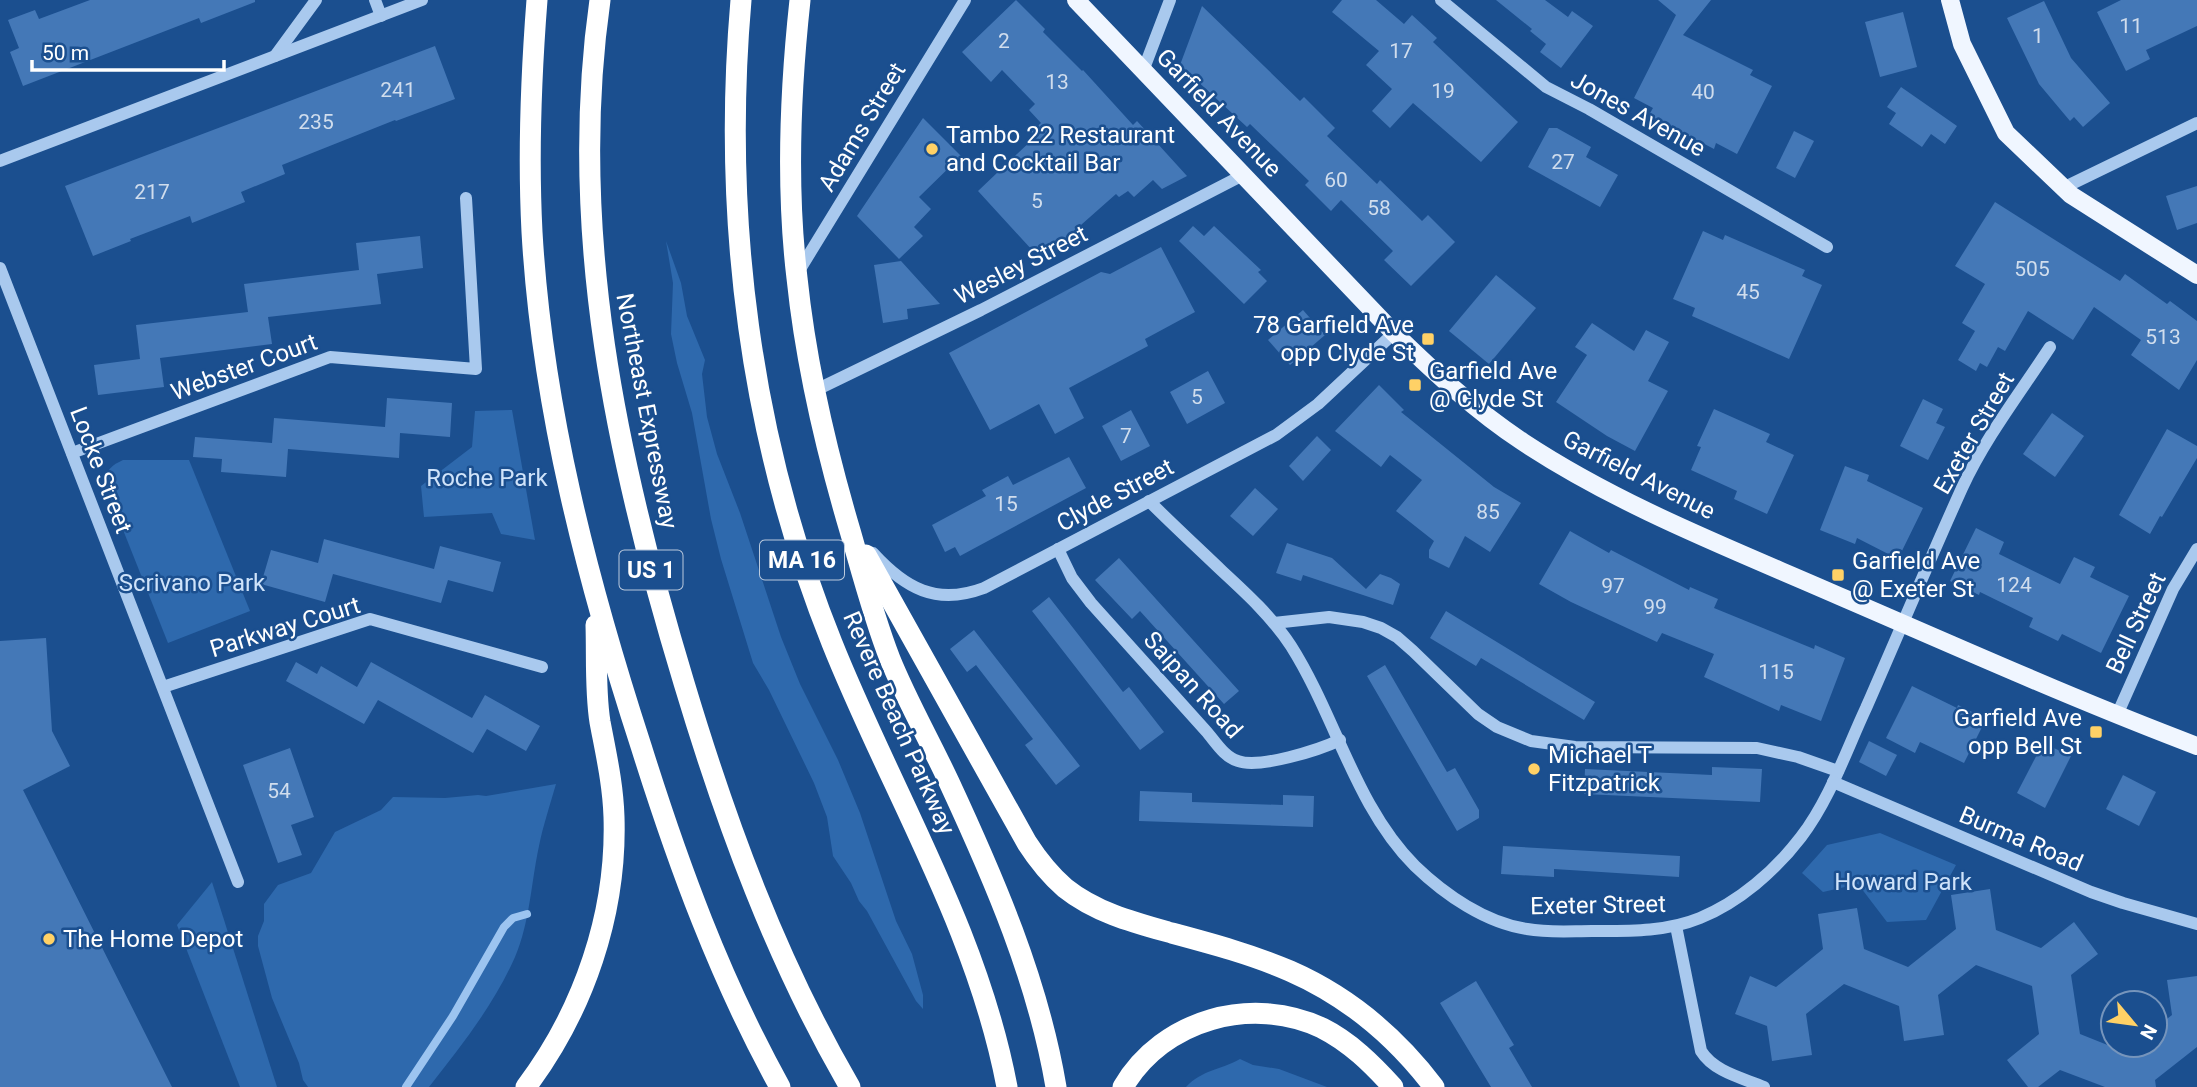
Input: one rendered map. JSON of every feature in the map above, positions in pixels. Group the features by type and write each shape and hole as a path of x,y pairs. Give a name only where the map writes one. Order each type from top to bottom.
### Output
{"highway":[{"name":"US 1","path":"537,0 530,187 537,296 556,425 574,507 626,701 684,875 728,984 780,1087"},
{"name":"Revere Beach Parkway","path":"741,0 735,89 741,273 755,366 775,463 800,554 832,643 930,859 966,946 994,1031 1007,1087"},
{"name":"Revere Beach Parkway","path":"800,0 790,135 790,180 796,276 814,391 873,611 891,660 981,853 1015,937 1041,1021 1056,1087"},
{"name":"Northeast Expressway","path":"599,10 590,112 593,253 611,392 636,506 678,665 738,849 791,976 850,1087"},
{"path":"847,521 1027,844 1066,889 1104,911 1238,952 1317,984 1364,1015 1385,1033 1434,1087"},
{"path":"526,1087 552,1050 582,989 594,957 610,888 614,817 610,772 600,720 594,585"},
{"path":"1123,1087 1138,1065 1168,1038 1206,1021 1253,1013 1278,1014 1300,1019 1323,1029 1345,1042 1393,1087"}],"main road":[{"name":"Garfield Avenue","path":"1076,0 1394,333 1459,394 1522,442 1591,483 1675,524 2117,715 2197,746"},
{"path":"1950,0 1962,44 2006,133 2071,195 2197,275"}],"street":[{"path":"274,58 316,0"},
{"path":"375,0 381,16"},
{"path":"0,161 422,0"},
{"name":"Adams Street","path":"796,276 965,0"},
{"path":"1143,71 1170,0"},
{"name":"Jones Avenue","path":"1441,0 1546,87 1827,247"},
{"path":"2063,188 2197,122"},
{"name":"Wesley Street","path":"814,391 981,310 1244,174"},
{"name":"Webster Court","path":"72,453 330,357 476,369 466,198"},
{"name":"Locke Street","path":"0,268 238,882"},
{"name":"Clyde Street","path":"847,521 869,549 899,578 920,590 941,596 961,595 984,588 1291,426 1394,333"},
{"name":"Exeter Street","path":"1149,501 1274,623 1304,669 1368,802 1388,836 1422,873 1465,905 1507,924 1540,931 1632,931 1675,926 1718,909 1765,875 1803,834 1835,776 1971,471 2050,347"},
{"name":"Saipan Road","path":"1058,549 1072,578 1091,603 1220,749 1231,758 1243,763 1257,762 1307,753 1340,740"},
{"name":"Bell Street","path":"2117,715 2173,589 2197,549"},
{"name":"Burma Road","path":"1274,623 1329,617 1363,622 1381,628 1413,651 1478,714 1497,727 1531,741 1575,747 1750,747 1798,757 2091,892 2123,904 2197,924"},
{"name":"Parkway Court","path":"163,687 370,620 542,667"},
{"path":"1675,926 1701,1051 1718,1068 1764,1087"}],"green space":[{"path":"666,241 681,283 687,316 705,360 702,374 707,417 717,454 740,513 781,637 860,813 896,921 912,954 923,995 923,1009 833,856 827,817 814,783 753,663 711,519 692,413 671,334 673,283"},
{"name":"Roche Park","path":"512,410 535,540 501,534 492,513 424,517 421,486 472,447 475,411"},
{"name":"Scrivano Park","path":"123,460 189,460 250,611 168,643 104,482 110,468"},
{"path":"556,784 536,860 524,930 515,957 487,1008 429,1087 308,1087 272,998 258,946 258,936 264,921 264,904 278,885 311,873 335,832 381,810 393,797 486,796"},
{"name":"Howard Park","path":"1880,833 1956,865 1926,920 1887,922 1858,884 1823,892 1802,873 1827,845"},
{"path":"212,882 277,1087 240,1087 177,925"},
{"path":"1240,1059 1253,1065 1279,1069 1327,1087 1186,1087 1205,1074"}],"building":[{"path":"90,0 255,2 201,23 199,18 23,86 10,52 19,48 8,20 35,10 39,19"},
{"path":"1016,0 1045,29 1043,32 1083,70 1133,125 1137,121 1187,176 1162,189 1153,180 1134,197 1128,191 1119,197 1116,194 1064,240 1033,251 978,191 1035,137 1031,132 1041,123 1029,110 1035,104 1002,70 991,82 962,52"},
{"path":"1342,0 1376,0 1404,24 1412,15 1437,38 1433,42 1518,122 1481,162 1413,103 1390,128 1372,111 1392,89 1366,65 1379,51 1332,12"},
{"path":"1496,0 1545,0 1568,17 1572,11 1593,26 1561,68 1540,52 1546,44 1530,31 1532,29"},
{"path":"1658,0 1711,0 1683,35 1753,70 1750,75 1772,86 1737,154 1716,143 1714,149 1649,115 1653,108 1634,98 1676,15"},
{"path":"2121,0 2197,0 2197,26 2146,50 2150,59 2126,71 2097,12"},
{"path":"2044,1 2071,58 2110,103 2083,127 2074,117 2070,121 2039,84 2007,18"},
{"path":"1202,6 1300,101 1304,97 1335,128 1327,136 1377,184 1380,180 1422,221 1428,215 1455,242 1411,286 1384,260 1393,251 1341,200 1331,211 1305,185 1309,181 1250,124 1247,127 1180,65"},
{"path":"1903,12 1917,67 1880,77 1865,22"},
{"path":"435,46 455,99 282,165 285,174 241,192 245,202 192,223 190,216 93,256 65,186"},
{"path":"1901,87 1957,126 1945,144 1931,134 1922,147 1889,124 1896,113 1887,107"},
{"path":"923,118 961,156 919,197 931,209 914,227 923,236 899,259 857,216"},
{"path":"1549,128 1557,128 1591,147 1586,157 1618,175 1600,207 1528,167"},
{"path":"1794,131 1814,141 1795,178 1776,168"},
{"path":"2197,186 2197,223 2177,230 2166,196"},
{"path":"1995,202 2120,281 2125,274 2167,304 2170,301 2197,321 2197,360 2179,390 2131,355 2141,340 2094,307 2073,340 2028,311 2005,351 1998,347 1987,367 1980,363 1976,371 1958,360 1975,331 1962,323 1985,284 1955,266"},
{"path":"1193,226 1204,236 1214,226 1261,270 1258,272 1267,281 1244,304 1179,241"},
{"path":"1703,231 1723,240 1725,235 1805,270 1802,276 1822,285 1789,359 1692,316 1695,308 1673,299"},
{"path":"420,236 423,268 377,274 381,304 268,317 272,344 160,358 164,387 98,395 94,365 140,359 136,325 248,312 244,284 359,270 356,243"},
{"path":"1161,247 1195,312 1145,339 1148,346 1069,388 1084,418 1055,434 1039,404 990,430 949,353 1101,272 1110,274"},
{"path":"901,261 940,304 907,309 908,319 883,323 874,265"},
{"path":"1496,275 1536,308 1489,364 1449,331"},
{"path":"1303,310 1325,335 1290,365 1268,340"},
{"path":"1592,323 1634,351 1646,330 1669,342 1648,381 1668,391 1635,451 1556,402 1587,355 1575,347"},
{"path":"1208,371 1225,403 1187,424 1170,392"},
{"path":"1379,385 1404,410 1401,412 1494,487 1521,503 1490,552 1465,536 1449,568 1429,558 1429,550 1434,541 1396,511 1422,480 1390,455 1381,467 1335,431"},
{"path":"387,398 452,403 450,437 400,433 399,458 288,449 286,477 221,472 222,459 193,457 195,437 272,443 274,418 385,427"},
{"path":"1923,399 1943,409 1936,423 1945,427 1928,460 1900,446"},
{"path":"1714,409 1770,434 1766,442 1794,455 1767,514 1734,499 1737,491 1691,470 1701,447 1697,446"},
{"path":"1131,410 1150,446 1121,461 1102,426"},
{"path":"2052,413 2084,436 2055,477 2023,454"},
{"path":"2167,429 2197,446 2197,458 2150,534 2119,515"},
{"path":"1317,436 1331,450 1303,481 1289,466"},
{"path":"1069,457 1086,488 960,556 955,547 945,552 932,525 986,496 982,490 1008,476 1013,485"},
{"path":"1845,466 1869,475 1867,481 1923,508 1898,559 1857,538 1855,544 1820,530"},
{"path":"1255,488 1278,509 1253,536 1230,516"},
{"path":"1976,528 2004,542 1999,554 2060,584 2074,557 2095,567 2090,577 2129,596 2101,653 2062,634 2058,641 2029,627 2033,618 1980,592 1979,595 1950,581"},
{"path":"1570,531 1609,553 1611,550 1689,590 1690,587 1718,599 1714,608 1814,649 1815,645 1845,658 1821,721 1781,705 1779,711 1704,677 1714,654 1662,633 1657,642 1539,584"},
{"path":"324,539 434,569 440,546 501,562 493,592 448,580 441,603 333,574 325,602 261,584 271,550 318,563"},
{"path":"1287,543 1332,558 1366,589 1380,574 1391,578 1400,584 1393,605 1303,575 1301,581 1276,573"},
{"path":"1119,558 1239,691 1224,704 1140,611 1132,619 1095,580"},
{"path":"1049,597 1123,692 1129,687 1164,732 1140,750 1032,611"},
{"path":"1446,611 1595,702 1584,720 1481,658 1476,666 1430,638"},
{"path":"974,630 1080,766 1056,785 1025,745 1033,739 976,665 967,672 950,649"},
{"name":"The Home Depot","path":"46,638 52,731 70,766 23,790 172,1087 0,1087 0,641"},
{"path":"296,662 317,674 321,666 357,687 371,662 472,718 485,695 540,726 526,751 487,729 473,753 378,700 364,724 286,681"},
{"path":"1385,665 1447,772 1455,768 1479,810 1479,818 1457,831 1367,676"},
{"path":"1912,686 1986,719 1964,763 1920,742 1915,753 1886,738"},
{"path":"1869,741 1897,755 1886,776 1859,762"},
{"path":"2043,743 2071,756 2045,808 2017,793"},
{"path":"290,748 314,817 291,825 302,855 278,863 243,765"},
{"path":"1712,767 1762,769 1760,802 1584,794 1585,769 1712,775"},
{"path":"2123,775 2156,792 2139,826 2106,809"},
{"path":"1140,791 1192,793 1192,802 1283,805 1283,795 1314,796 1313,827 1139,821"},
{"path":"1503,846 1680,856 1679,877 1554,869 1554,877 1501,874"},
{"path":"1990,889 1996,930 2041,948 2074,922 2098,954 2071,975 2080,1034 2099,1042 2099,1059 2169,1059 2169,1017 2172,1015 2167,980 2197,976 2197,1047 2155,1080 2156,1087 2105,1087 2060,1070 2038,1087 2028,1087 2007,1060 2039,1034 2032,986 1976,965 1938,995 1944,1035 1904,1041 1899,1006 1844,984 1806,1014 1812,1055 1772,1061 1767,1026 1735,1014 1750,976 1776,987 1823,949 1818,914 1857,908 1864,949 1908,967 1956,929 1951,895"},
{"path":"1476,981 1514,1045 1509,1048 1532,1087 1491,1087 1440,1003"}],"waterway":[{"path":"406,1087 453,1016 504,927 513,918 527,914"}],"place":[{"name":"Tambo 22 Restaurant and Cocktail Bar","path":"932,149"},
{"name":"78 Garfield Ave opp Clyde St","path":"1428,339"},
{"name":"Garfield Ave @ Clyde St","path":"1415,385"},
{"name":"Garfield Ave @ Exeter St","path":"1838,575"},
{"name":"Garfield Ave opp Bell St","path":"2096,732"},
{"name":"Michael T Fitzpatrick","path":"1534,769"},
{"name":"The Home Depot","path":"49,939"}]}
